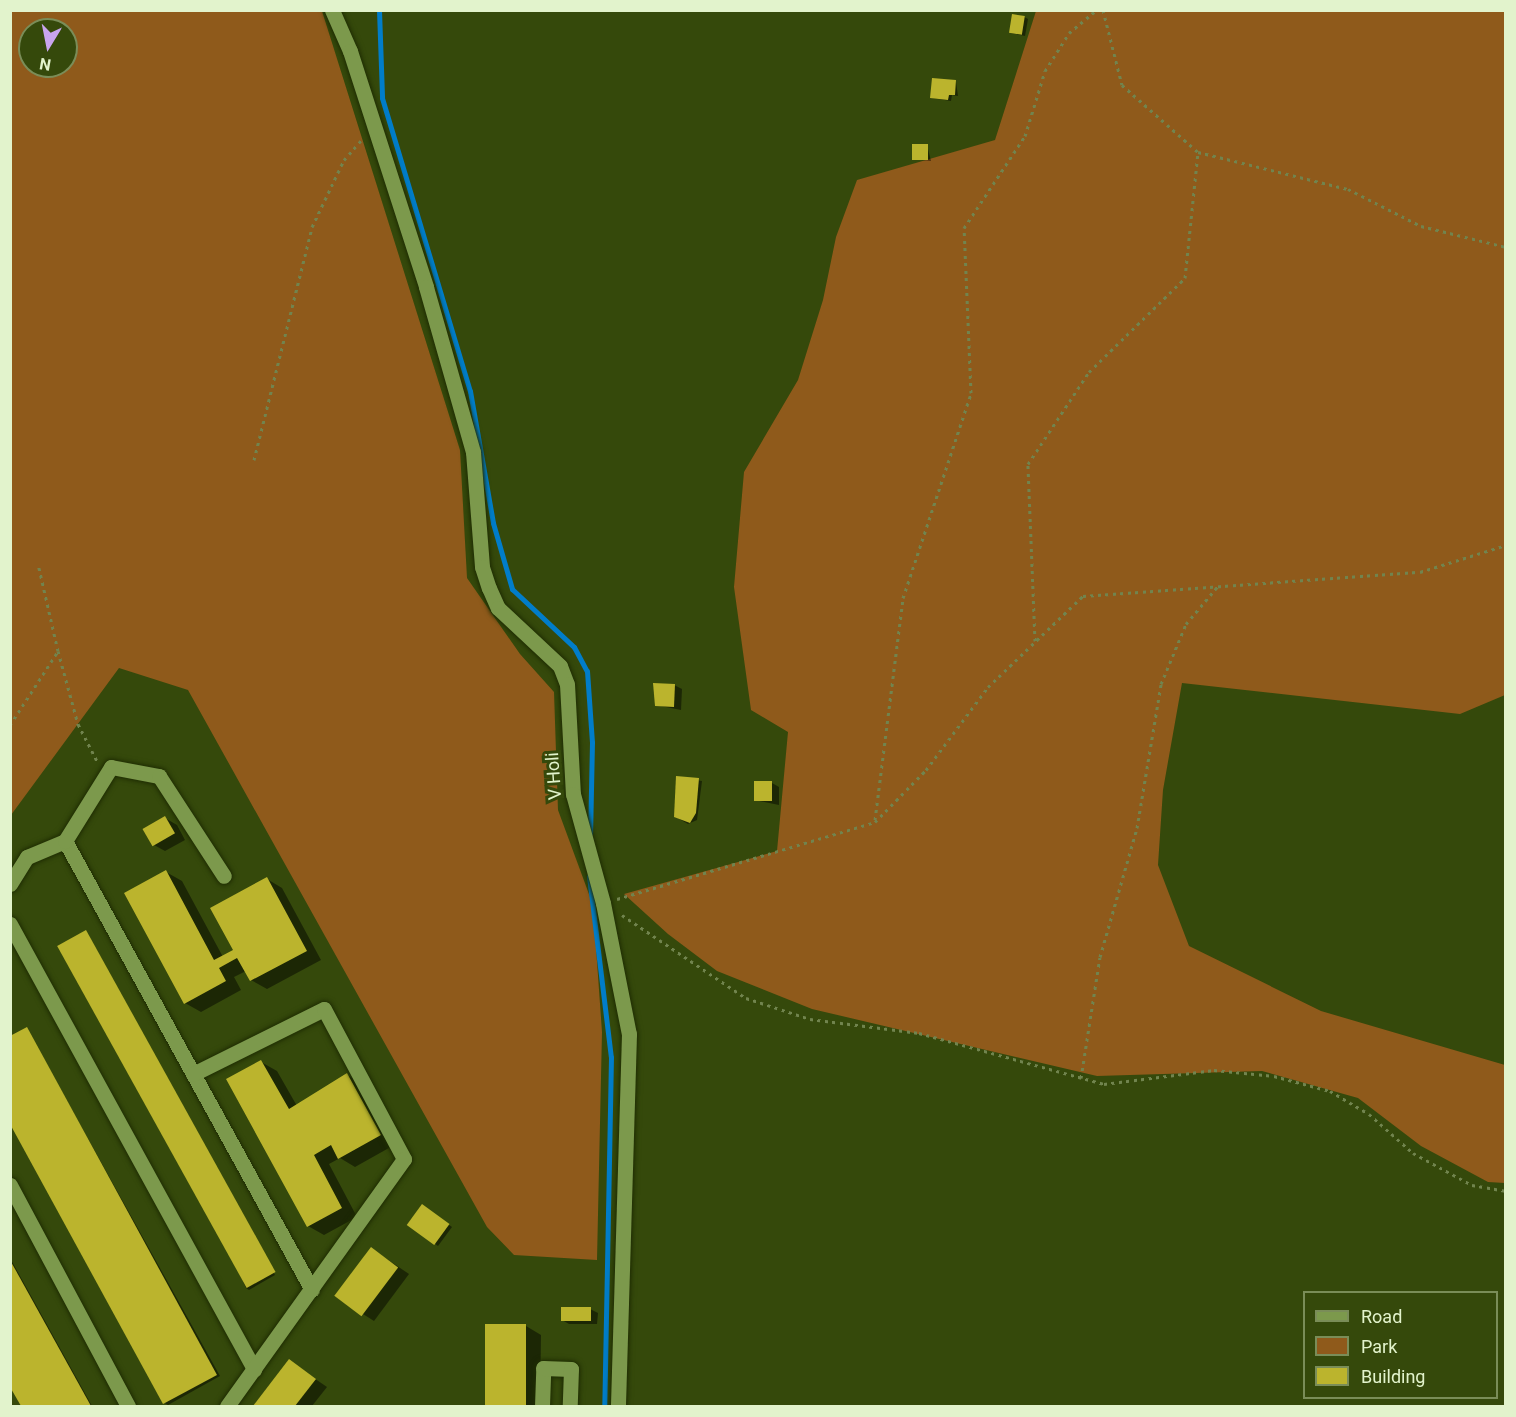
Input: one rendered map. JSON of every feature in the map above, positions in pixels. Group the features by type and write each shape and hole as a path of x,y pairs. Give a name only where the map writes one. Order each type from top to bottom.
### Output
{"street":[{"name":"V Holi","path":"332,10 374,126 426,287 473,452 482,567 489,588 498,608 560,666 567,684 573,794 603,903 629,1034 618,1407"},
{"path":"10,884 27,857 65,841 111,767 159,776 224,876"},
{"path":"65,841 312,1290"},
{"path":"10,924 254,1369"},
{"path":"193,1074 324,1009 404,1159 227,1407"},
{"path":"10,1185 128,1407"},
{"path":"542,1407 543,1368 570,1369 570,1407"}],"path":[{"path":"875,822 903,598 970,393 964,228 1025,136 1045,71 1069,33 1096,10"},
{"path":"1103,10 1122,85 1198,152 1348,189 1421,226 1506,247"},
{"path":"254,460 312,227 344,160 374,126"},
{"path":"1035,641 1028,464 1089,372 1185,278 1198,152"},
{"path":"603,903 875,822 926,770 988,687 1083,596 1420,572 1506,544"},
{"path":"38,564 78,724 105,776"},
{"path":"1081,1078 1100,957 1137,828 1161,684 1186,624 1218,586"},
{"path":"10,725 58,651"},
{"path":"603,903 746,998 810,1019 919,1034 1104,1084 1214,1070 1274,1076 1330,1091 1369,1114 1413,1153 1472,1185 1506,1191"}],"green space":[{"path":"11,10 322,11 460,450 467,578 520,654 554,692 558,810 593,905 602,1032 597,1260 514,1255 487,1227 188,690 119,668 11,815"},
{"path":"1036,11 1505,11 1505,695 1460,714 1182,683 1163,790 1158,865 1189,946 1321,1011 1505,1065 1505,1183 1488,1182 1421,1146 1358,1098 1262,1071 1097,1076 812,1009 717,971 668,934 624,894 777,851 788,732 751,710 734,587 744,472 798,380 823,300 836,237 857,180 995,140"}],"building":[{"path":"1012,14 1025,16 1022,35 1009,33"},
{"path":"932,78 956,80 955,95 949,95 948,100 930,98"},
{"path":"912,144 928,144 928,160 912,160"},
{"path":"653,683 675,684 674,707 655,706"},
{"path":"676,776 699,778 696,813 690,823 674,817"},
{"path":"754,781 772,781 772,801 754,801"},
{"path":"165,816 175,833 152,846 142,829"},
{"path":"166,870 214,960 233,950 210,908 267,877 307,951 250,981 237,958 219,968 226,981 184,1004 124,893"},
{"path":"86,930 276,1272 247,1288 57,946"},
{"path":"27,1027 217,1375 163,1404 10,1124 10,1036"},
{"path":"261,1060 289,1109 347,1073 381,1135 338,1159 331,1145 314,1155 342,1208 307,1227 226,1079"},
{"path":"422,1204 450,1224 434,1245 407,1225"},
{"path":"371,1247 398,1267 361,1316 334,1296"},
{"path":"10,1260 91,1406 21,1406 10,1387"},
{"path":"561,1307 591,1307 591,1321 561,1321"},
{"path":"485,1324 526,1324 526,1406 485,1406"},
{"path":"289,1359 316,1379 295,1406 253,1406"}],"waterway":[{"path":"379,10 382,98 470,391 493,523 512,589 574,647 587,671 592,742 590,834"},
{"path":"589,876 611,1057 604,1406"}]}
